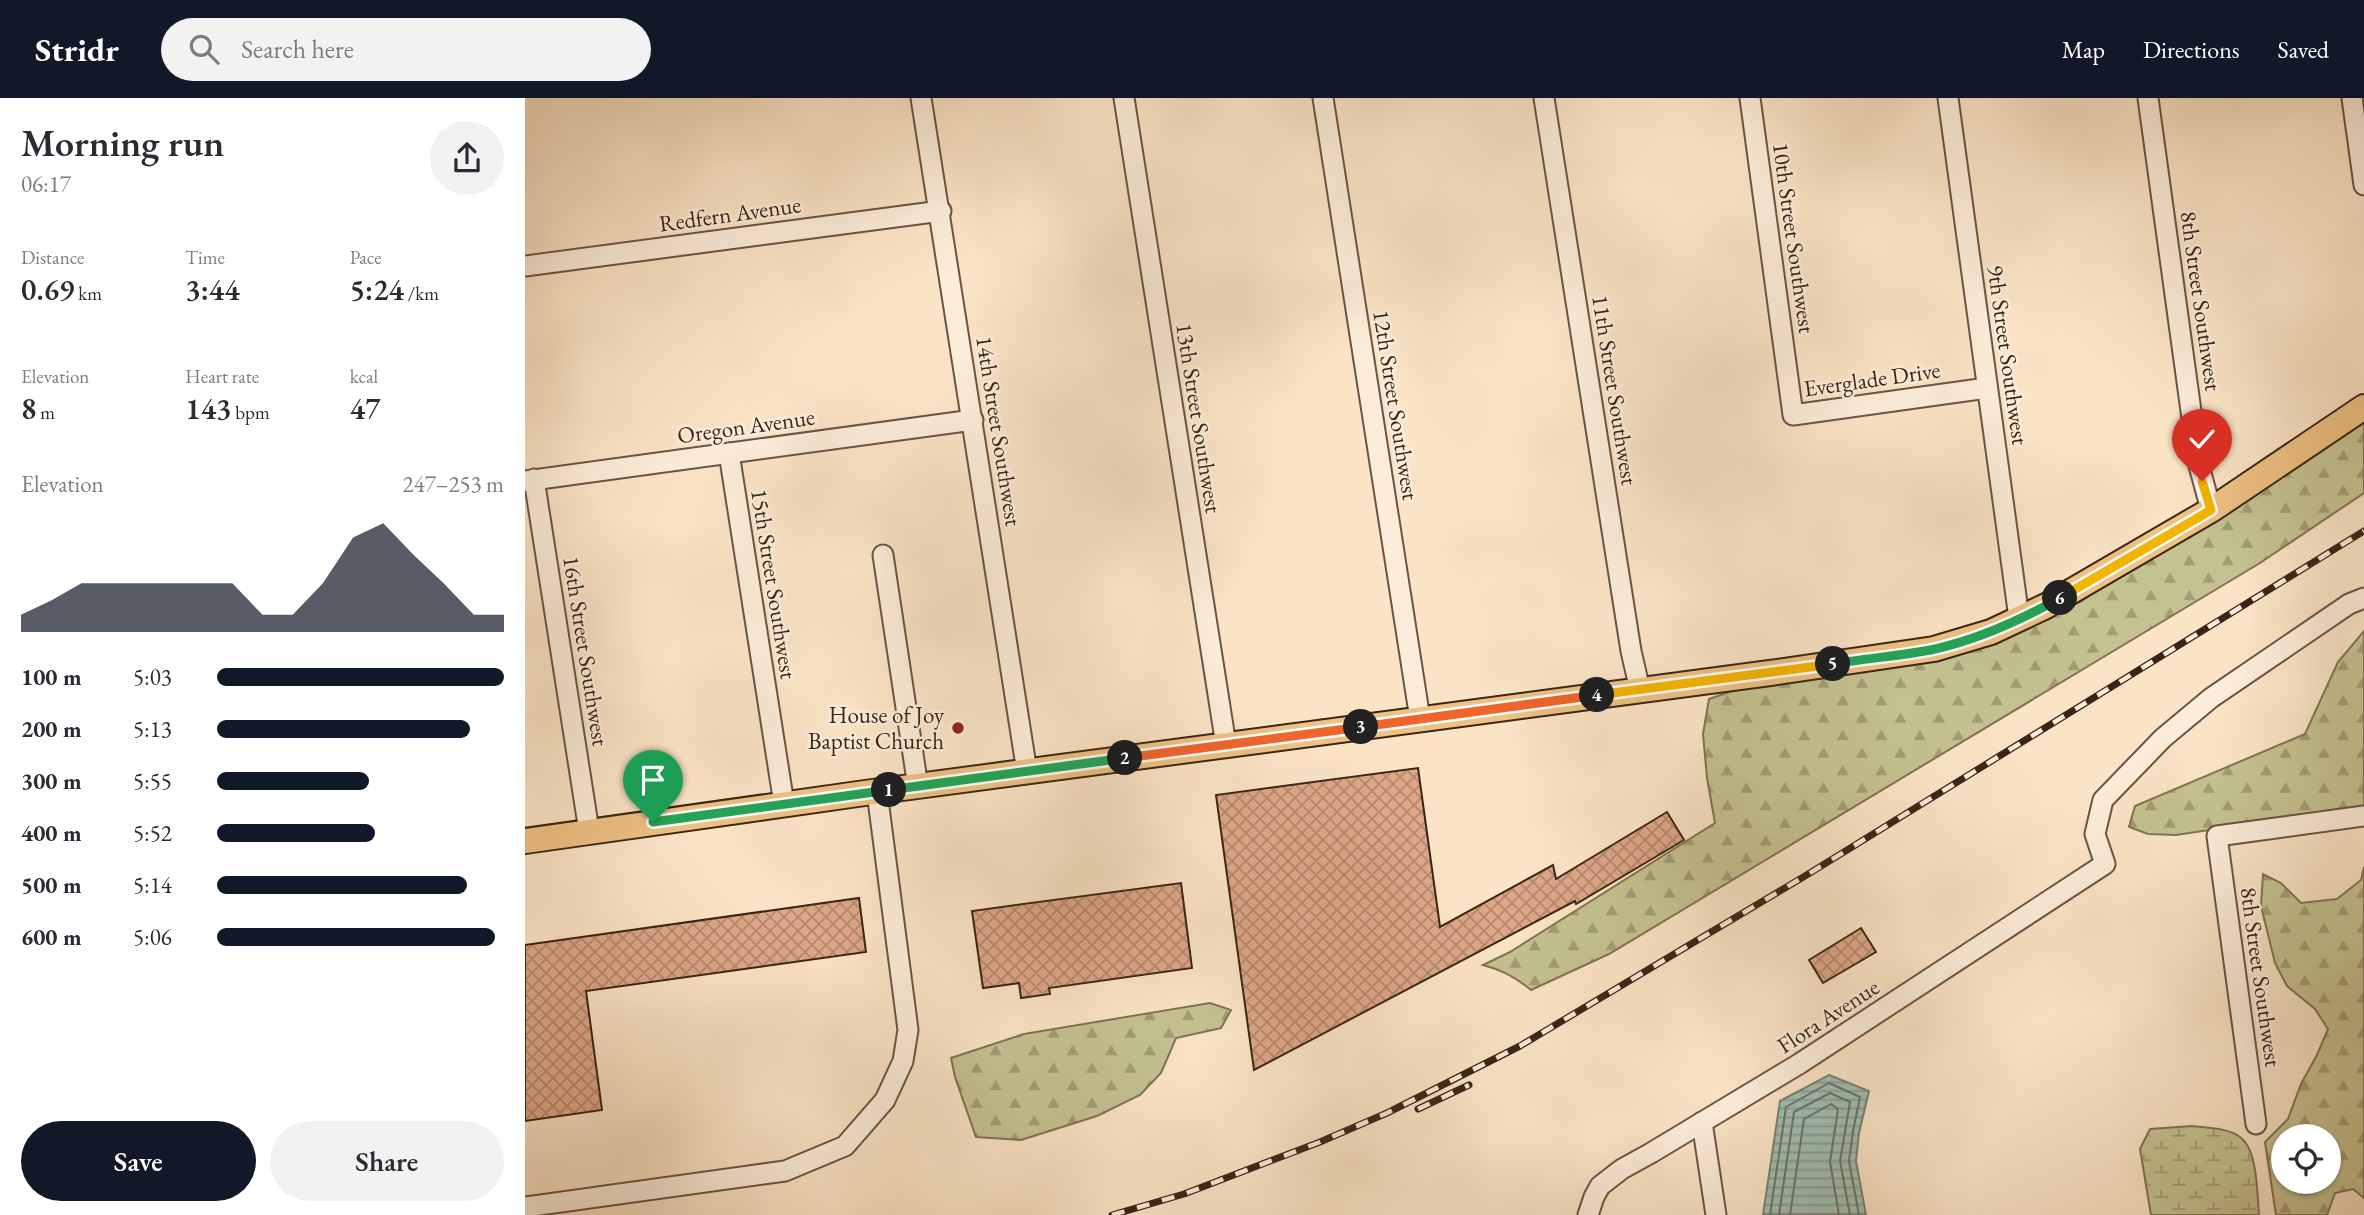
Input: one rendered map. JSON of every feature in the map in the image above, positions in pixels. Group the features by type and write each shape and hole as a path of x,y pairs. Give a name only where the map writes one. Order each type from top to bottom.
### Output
{"main road":[{"path":"525,841 1934,649 1991,632 2046,606 2211,510 2364,407"}],"street":[{"name":"14th Street Southwest","path":"922,98 1027,772"},
{"name":"13th Street Southwest","path":"1124,98 1226,745"},
{"name":"12th Street Southwest","path":"1323,98 1420,719"},
{"name":"11th Street Southwest","path":"1544,98 1631,650 1640,690"},
{"name":"10th Street Southwest","path":"1750,98 1789,385"},
{"name":"9th Street Southwest","path":"1948,98 2019,618"},
{"name":"8th Street Southwest","path":"2148,98 2197,462 2211,510"},
{"path":"2352,98 2364,185"},
{"name":"Redfern Avenue","path":"525,266 941,211"},
{"name":"Everglade Drive","path":"1789,385 1793,415 1987,388"},
{"name":"Oregon Avenue","path":"530,480 973,420"},
{"name":"15th Street Southwest","path":"729,453 784,804"},
{"name":"16th Street Southwest","path":"530,480 589,831"},
{"path":"883,555 918,787"},
{"name":"Flora Avenue","path":"1588,1215 1594,1197 1608,1179 1799,1064 2105,864 2095,834 2103,800 2163,738 2211,698 2349,604 2364,598"},
{"path":"525,1207 785,1171 845,1146 885,1100 903,1061 908,1030 877,792"},
{"name":"8th Street Southwest","path":"2256,1124 2217,836 2364,816"},
{"path":"1702,1122 1716,1215"}],"green space":[{"path":"2364,418 2364,493 2260,563 1609,954 1531,990 1509,974 1483,965 1510,952 1715,823 1703,734 1709,699 1735,690 1905,661 2012,631 2082,601 2134,563"},
{"path":"2364,631 2364,807 2176,835 2148,834 2129,827 2135,806 2305,734 2338,662"},
{"path":"2364,867 2364,1198 2353,1189 2341,1192 2341,1124 2283,1124 2288,1119 2301,1084 2328,1029 2315,1009 2287,986 2275,963 2261,906 2263,874 2281,883 2301,903 2337,899 2361,880"},
{"path":"1210,1003 1231,1010 1221,1028 1176,1038 1161,1073 1140,1095 1097,1116 1021,1140 976,1137 951,1058 1024,1034"},
{"path":"2192,1126 2230,1132 2246,1143 2255,1173 2259,1215 2151,1215 2140,1149 2150,1129"},
{"path":"2271,1136 2271,1182 2265,1142"},
{"path":"2273,1194 2335,1194 2327,1215 2276,1215"}],"water":[{"path":"1829,1075 1869,1091 1859,1133 1856,1161 1866,1215 1763,1215 1780,1101"}],"building":[{"path":"1418,768 1440,927 1553,865 1556,879 1667,812 1684,840 1576,904 1575,901 1254,1070 1216,795"},
{"path":"1181,883 1192,968 1049,988 1050,994 1021,998 1019,983 983,988 972,911"},
{"path":"859,898 866,952 586,991 602,1110 525,1121 525,945"},
{"path":"1861,928 1876,952 1823,983 1809,960"}],"railway":[{"path":"1112,1215 1184,1194 1320,1142 1387,1113 1520,1046 1805,876 2364,531"},
{"path":"1418,1109 1469,1085"}],"place":[{"name":"House of Joy Baptist Church","path":"958,728"}],"route":[{"path":"653,822 1934,649 1991,632 2046,606 2211,510 2202,481"}]}
